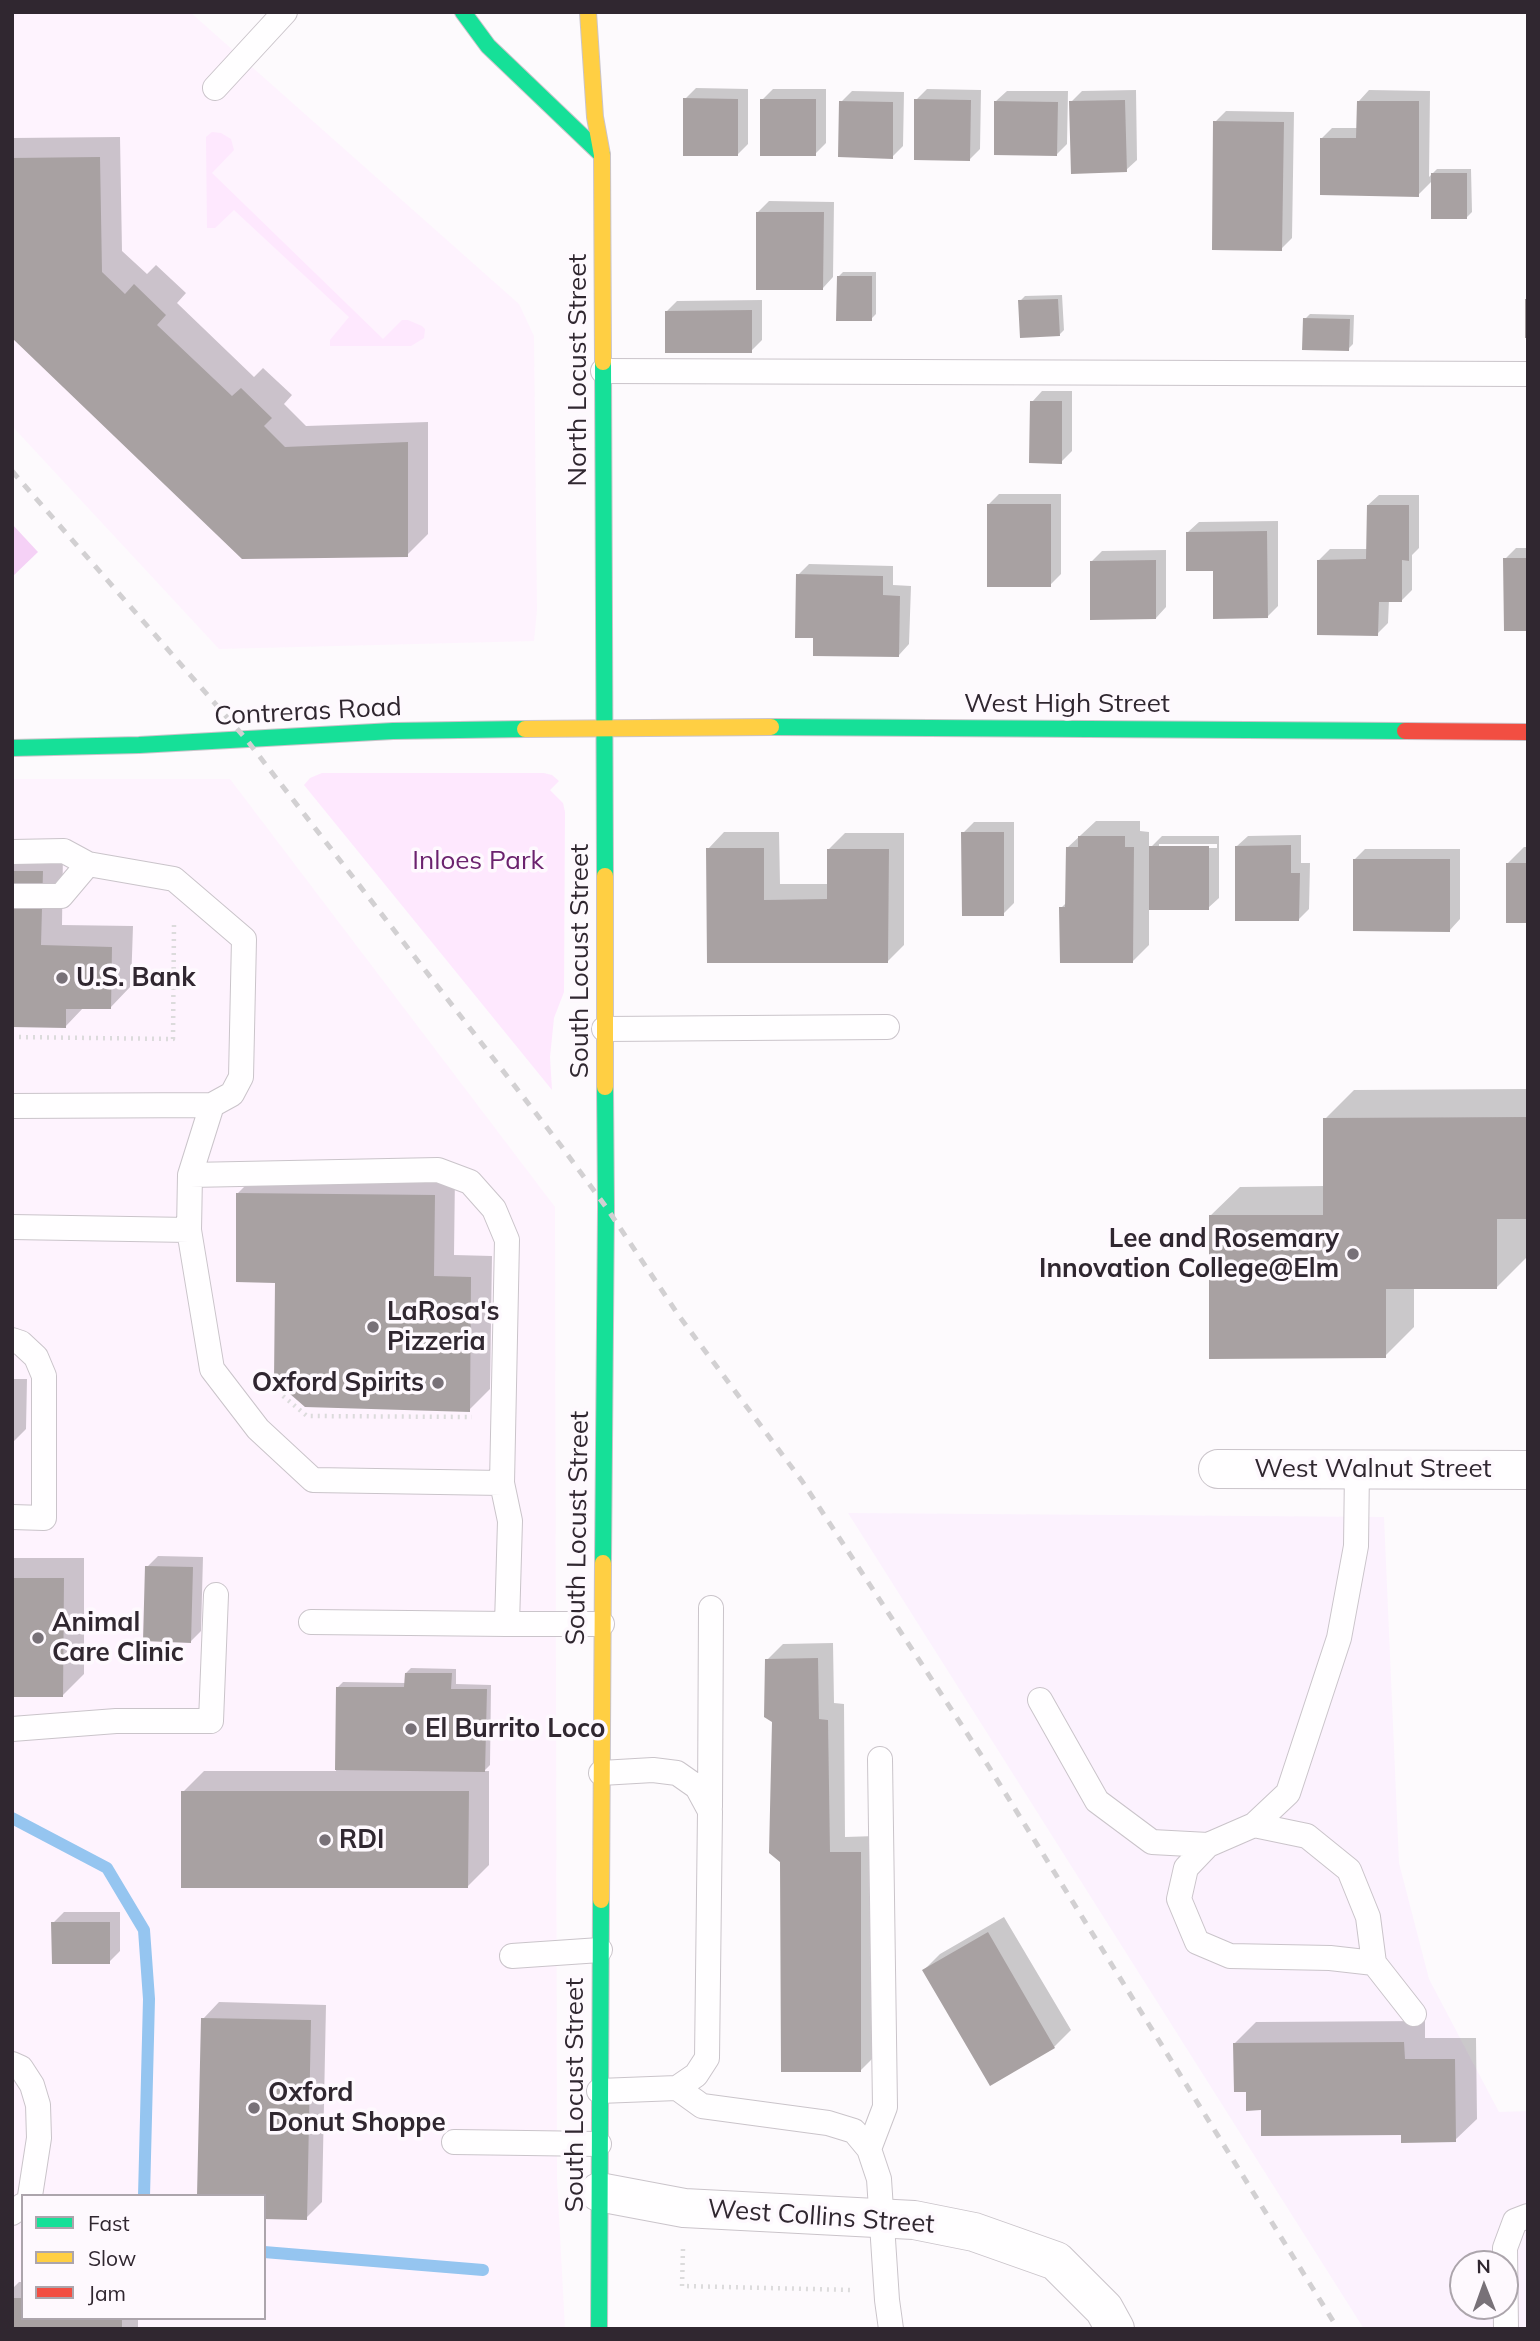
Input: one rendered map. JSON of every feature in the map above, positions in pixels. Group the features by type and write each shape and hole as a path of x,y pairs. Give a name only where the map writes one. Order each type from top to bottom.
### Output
{"main road":[{"path":"463,12 488,46 602,155"},
{"name":"North Locust Street","path":"588,12 595,117 602,155 606,728"},
{"name":"West High Street","path":"606,728 1528,732"},
{"name":"Contreras Road","path":"12,748 139,745 393,731 606,728"},
{"name":"South Locust Street","path":"599,2329 606,728"}],"street":[{"name":"West Walnut Street","path":"1219,1469 1528,1470"},
{"name":"West Collins Street","path":"599,2192 684,2208 914,2220 974,2232 1056,2261 1110,2319"}],"lane":[{"path":"215,88 285,12"},
{"path":"603,371 1528,374"},
{"path":"12,852 64,851 89,864 174,879 244,939 241,1077 232,1094 212,1105 12,1105"},
{"path":"12,896 61,896 89,864"},
{"path":"604,1029 887,1027"},
{"path":"212,1105 190,1175 189,1230 212,1369 258,1429 313,1480 502,1483"},
{"path":"190,1175 438,1170 470,1182 494,1209 507,1240 502,1483 510,1521 507,1624"},
{"path":"12,1227 189,1230"},
{"path":"12,1340 21,1343 36,1357 44,1376 44,1518 12,1517"},
{"path":"1357,1469 1356,1546 1339,1638 1288,1793 1254,1825 1208,1845 1186,1868 1179,1899 1197,1942 1230,1956 1330,1958 1374,1963"},
{"path":"12,1729 117,1721 211,1721 216,1595"},
{"path":"599,2091 677,2088 696,2075 707,2058 711,1608"},
{"path":"311,1622 601,1624"},
{"path":"1040,1700 1097,1801 1152,1842 1208,1845"},
{"path":"869,2149 886,2107 880,1759"},
{"path":"601,1773 653,1770 677,1773 697,1787 710,1811"},
{"path":"1254,1825 1307,1836 1349,1870 1368,1917 1374,1963 1414,2014"},
{"path":"512,1956 600,1951"},
{"path":"12,2064 21,2068 32,2085 38,2105 39,2138 30,2194"},
{"path":"677,2088 702,2106 828,2123 854,2131 869,2149 878,2179 891,2329"},
{"path":"454,2142 599,2144"},
{"path":"1507,2329 1505,2248 1515,2221 1528,2216"}],"path":[{"path":"12,1037 173,1038 174,879"},
{"path":"283,1396 307,1416 475,1417 503,1423"},
{"path":"684,2208 682,2286 857,2290"}],"shaded area":[{"path":"12,12 190,12 519,304 534,336 537,610 534,641 219,649 12,426"},
{"path":"12,524 38,552 12,577"},
{"path":"12,779 230,779 555,1207 557,2179 565,2329 12,2329"},
{"path":"848,1513 1384,1517 1399,1863 1429,1979 1499,2112 1528,2111 1528,2329 1364,2329"}],"green space":[{"path":"212,132 221,133 231,139 234,150 212,173 383,339 402,320 422,326 425,329 424,338 411,346 330,346 330,340 349,317 234,210 215,228 207,228 206,137"},
{"name":"Inloes Park","path":"322,773 544,773 559,781 550,790 563,803 565,812 564,992 554,1018 550,1057 552,1090 304,785 310,778"}],"building":[{"path":"683,98 738,99 738,156 683,156"},
{"path":"760,99 816,99 816,156 760,156"},
{"path":"914,99 971,100 970,161 914,160"},
{"path":"1125,100 1127,172 1071,174 1069,101"},
{"path":"839,101 893,102 893,159 838,157"},
{"path":"994,101 1058,102 1057,156 994,155"},
{"path":"1357,101 1419,101 1419,197 1320,195 1320,138 1356,138"},
{"path":"1213,121 1284,122 1282,251 1212,250"},
{"path":"100,157 102,272 125,294 134,284 166,315 157,325 232,396 241,388 272,418 264,426 285,447 408,442 408,557 242,559 12,338 12,158"},
{"path":"1431,173 1467,173 1467,219 1431,219"},
{"path":"756,212 824,212 823,290 756,290"},
{"path":"837,276 872,276 872,321 836,321"},
{"path":"1058,299 1060,336 1020,338 1018,300"},
{"path":"1525,299 1528,299 1528,338 1525,338"},
{"path":"752,310 752,353 665,353 665,311"},
{"path":"1303,318 1350,319 1349,351 1302,350"},
{"path":"1030,401 1062,401 1062,464 1029,463"},
{"path":"987,504 1051,504 1051,587 987,587"},
{"path":"1367,505 1409,505 1409,561 1402,560 1402,602 1379,602 1378,636 1317,635 1317,560 1366,559"},
{"path":"1267,531 1268,618 1213,619 1213,571 1186,571 1186,532"},
{"path":"1503,558 1528,558 1528,631 1504,631"},
{"path":"1156,560 1156,619 1090,620 1090,561"},
{"path":"796,574 883,576 883,595 900,596 899,657 813,656 813,638 795,638"},
{"path":"961,832 1004,832 1004,916 962,916"},
{"path":"1078,836 1125,836 1125,847 1134,847 1133,963 1060,963 1059,907 1065,907 1066,847 1078,847"},
{"path":"1291,845 1291,873 1300,873 1299,921 1235,921 1235,846"},
{"path":"1149,846 1209,846 1209,910 1149,910"},
{"path":"706,848 764,848 764,900 827,899 827,849 889,849 888,963 707,963"},
{"path":"1353,859 1450,859 1450,932 1353,931"},
{"path":"1506,863 1528,863 1528,923 1506,923"},
{"name":"U.S. Bank","path":"12,871 43,871 41,945 112,947 111,1009 66,1009 66,1028 12,1027"},
{"name":"Lee and Rosemary Innovation College@Elm","path":"1528,1117 1528,1219 1497,1219 1497,1289 1386,1289 1386,1358 1209,1359 1209,1215 1323,1215 1323,1118"},
{"name":"LaRosa's Pizzeria","path":"236,1193 435,1195 434,1276 471,1277 470,1412 305,1407 274,1380 275,1283 236,1282"},
{"path":"145,1566 193,1567 191,1643 143,1641"},
{"name":"Animal Care Clinic","path":"12,1578 64,1578 63,1697 12,1697"},
{"path":"818,1658 819,1719 828,1720 830,1852 861,1852 861,2072 781,2072 780,1862 769,1853 772,1722 764,1717 765,1659"},
{"name":"El Burrito Loco","path":"405,1673 452,1673 451,1689 487,1689 485,1772 335,1770 336,1687 404,1687"},
{"name":"RDI","path":"181,1791 469,1791 468,1888 181,1888"},
{"path":"51,1922 110,1922 110,1964 52,1964"},
{"path":"988,1932 1055,2048 990,2086 922,1970"},
{"name":"Oxford Donut Shoppe","path":"201,2018 311,2020 307,2220 266,2219 266,2194 197,2194"},
{"path":"1404,2042 1405,2059 1455,2059 1456,2142 1401,2143 1401,2135 1261,2136 1261,2110 1246,2111 1246,2092 1234,2092 1233,2043"},
{"path":"12,2298 21,2298 21,2320 122,2320 122,2329 12,2329"}],"waterway":[{"path":"12,1818 107,1868 144,1930 149,1999 144,2194"},
{"path":"266,2252 483,2270"}],"railway":[{"path":"12,471 246,739 562,1147 679,1316 802,1481 989,1767 1338,2329"}],"traffic: fast":[{"path":"463,12 488,46 602,155"},
{"path":"603,362 605,876"},
{"path":"771,727 1405,731"},
{"path":"12,748 139,745 393,731 525,729"},
{"path":"603,1563 605,1087"},
{"path":"599,2329 601,1900"}],"traffic: slow":[{"path":"588,12 595,117 602,155 603,362"},
{"path":"525,729 771,727"},
{"path":"605,876 605,1087"},
{"path":"601,1900 603,1563"}],"traffic: jam":[{"path":"1405,731 1528,732"}],"place":[{"name":"U.S. Bank","path":"62,978"},
{"name":"Lee and Rosemary Innovation College@Elm","path":"1353,1254"},
{"name":"LaRosa's Pizzeria","path":"373,1327"},
{"name":"Oxford Spirits","path":"438,1383"},
{"name":"Animal Care Clinic","path":"38,1638"},
{"name":"El Burrito Loco","path":"411,1729"},
{"name":"RDI","path":"325,1840"},
{"name":"Oxford Donut Shoppe","path":"254,2108"}]}
